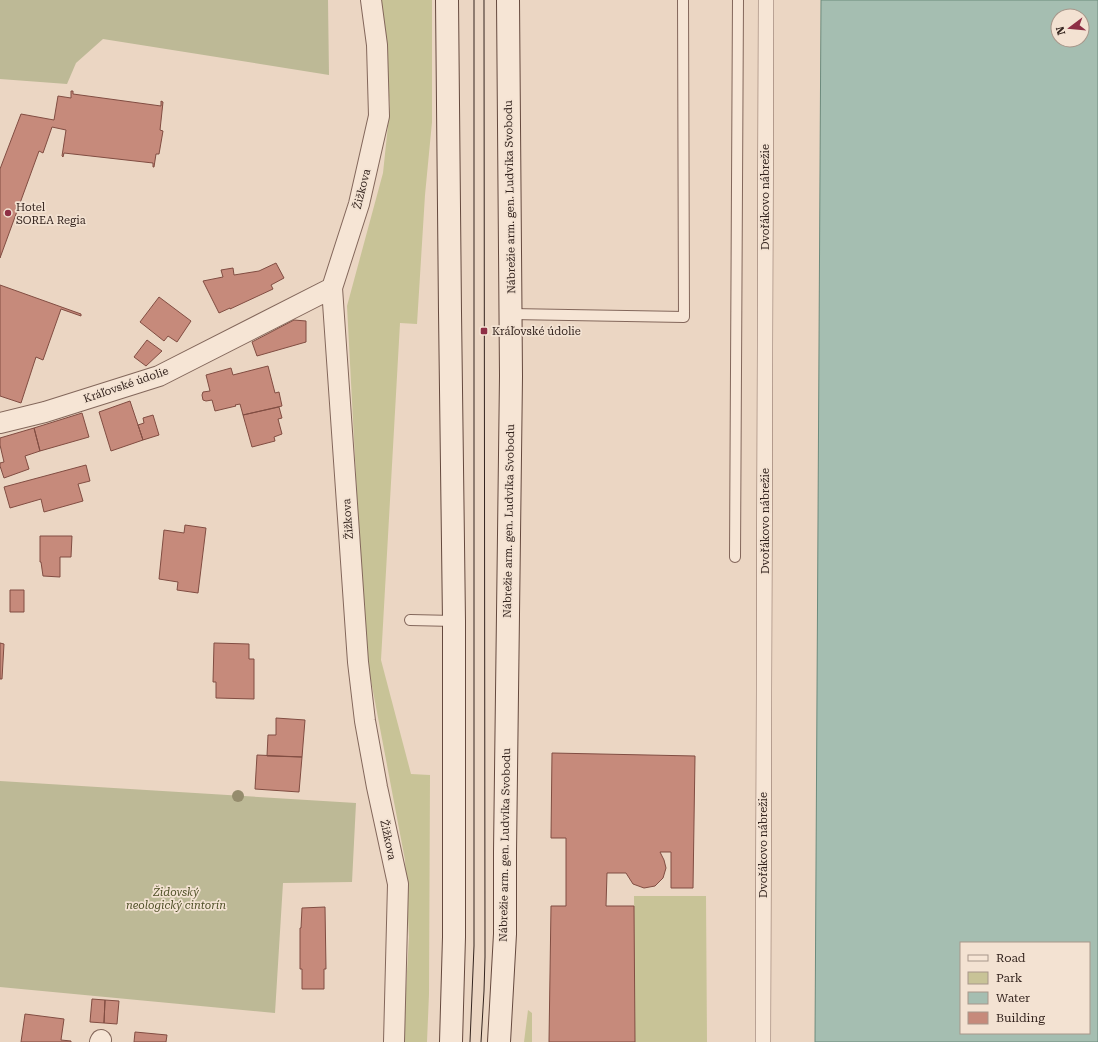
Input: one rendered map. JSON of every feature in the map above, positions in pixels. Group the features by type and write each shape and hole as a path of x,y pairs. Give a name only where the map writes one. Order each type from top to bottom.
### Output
{"main road":[{"path":"447,0 454,621 454,937 451,1042"},
{"name":"Nábrežie arm. gen. Ludvíka Svobodu","path":"499,1042 505,934 511,314 508,0"}],"street":[{"name":"Žižkova","path":"371,0 377,45 379,116 359,204 332,288 358,662 364,721 398,884 394,1042"},
{"name":"Dvořákovo nábrežie","path":"763,1042 766,0"},
{"name":"Kráľovské údolie","path":"0,423 44,412 159,376 332,288"}],"lane":[{"path":"511,314 684,317 683,0"},
{"path":"735,557 738,0"},
{"path":"410,620 454,621"}],"green space":[{"path":"0,0 328,0 329,75 103,39 76,63 67,84 0,79"},
{"path":"380,0 432,0 432,122 425,195 417,324 400,323 381,660 411,774 430,775 429,994 427,1042 403,1042 409,937 405,860 365,649 347,306 383,173 390,106"},
{"name":"Židovský neologický cintorín","path":"0,781 356,803 352,882 283,883 275,1013 0,987"},
{"path":"634,896 706,896 707,1042 635,1042"},
{"path":"528,1010 532,1013 532,1042 524,1042"}],"water":[{"path":"821,0 1098,0 1098,1042 815,1042"}],"building":[{"name":"Hotel SOREA Regia","path":"71,91 73,91 73,94 161,106 161,101 163,102 160,130 163,131 159,154 156,154 154,167 153,163 64,153 63,157 66,130 52,127 43,153 39,151 0,258 0,169 21,114 54,120 58,96 71,98"},
{"path":"276,263 284,278 271,285 273,289 219,313 203,281 223,277 221,270 233,268 234,275 259,271"},
{"path":"0,285 81,314 81,316 61,309 43,360 36,357 21,403 0,396"},
{"path":"159,297 191,321 177,342 168,336 164,341 140,322"},
{"path":"294,320 306,321 306,342 257,356 252,342"},
{"path":"147,340 162,351 146,366 134,357"},
{"path":"268,366 275,393 279,392 282,406 243,415 240,404 215,411 212,400 203,400 203,392 210,391 206,375 231,368 233,375"},
{"path":"130,401 143,440 111,451 99,412"},
{"path":"279,407 282,418 278,419 282,434 274,437 275,441 252,447 243,415"},
{"path":"82,413 89,437 40,451 34,428"},
{"path":"153,415 159,435 143,440 138,425 144,423 143,418"},
{"path":"34,428 40,451 25,456 29,469 4,478 0,466 0,463 4,462 0,438"},
{"path":"86,465 90,481 78,484 83,501 44,512 41,499 10,508 4,487"},
{"path":"185,525 206,528 198,593 177,590 178,582 159,579 164,530 184,533"},
{"path":"40,536 72,536 71,557 60,557 60,577 43,576 40,562"},
{"path":"10,590 24,590 24,612 10,612"},
{"path":"0,643 4,644 2,679 0,679"},
{"path":"214,643 249,644 249,659 254,659 254,699 216,698 216,682 213,682"},
{"path":"276,718 305,720 302,757 267,756 268,735 276,735"},
{"path":"552,753 695,756 693,888 671,888 671,852 660,852 666,868 663,878 655,886 644,888 633,884 626,873 607,873 606,906 634,906 635,1042 549,1042 551,906 566,906 566,838 551,838"},
{"path":"257,755 302,757 299,792 255,789"},
{"path":"325,907 326,969 324,969 324,989 302,989 302,969 300,969 300,928 302,908"},
{"path":"92,999 105,1000 104,1023 90,1022"},
{"path":"105,1000 119,1001 117,1024 104,1023"},
{"path":"25,1014 64,1019 61,1040 71,1042 21,1042"},
{"path":"135,1032 167,1035 166,1042 134,1042"}],"tram line":[{"path":"470,1042 474,946 474,0"},
{"path":"481,1042 485,957 484,0"}],"place":[{"name":"Hotel SOREA Regia","path":"8,213"},
{"name":"Kráľovské údolie","path":"484,331"}]}
